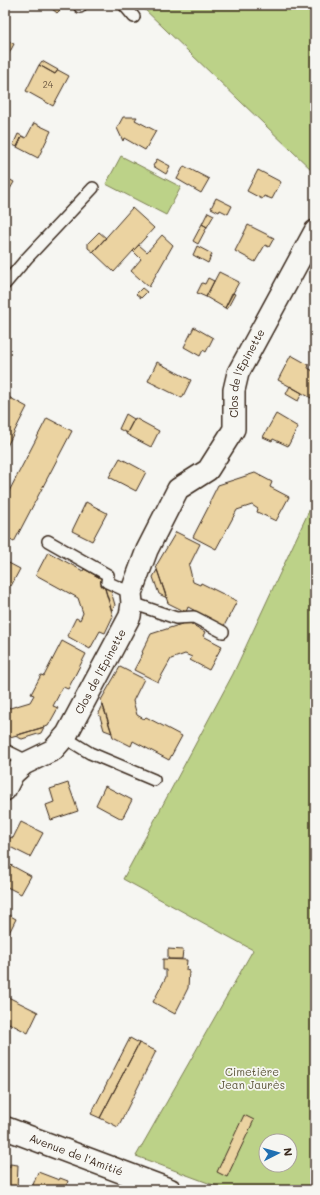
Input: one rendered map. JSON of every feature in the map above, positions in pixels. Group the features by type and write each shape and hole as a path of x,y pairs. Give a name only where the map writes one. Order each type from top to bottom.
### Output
{"street":[{"name":"Clos de l'Epinette","path":"5,790 13,774 24,764 53,750 64,737 102,670 130,616 132,598 147,550 178,489 208,470 234,429 234,390 238,373 315,231"},
{"name":"Avenue de l'Amitié","path":"5,1128 157,1188"}],"lane":[{"path":"124,5 134,17"},
{"path":"5,284 27,258 93,188"},
{"path":"48,541 108,575 107,582 132,598 176,618 194,617 223,632"},
{"path":"64,737 90,753 154,780"},
{"path":"5,750 28,762"}],"green space":[{"path":"140,5 315,5 315,173"},
{"path":"121,156 181,187 166,215 106,184"},
{"name":"Cimetière Jean Jaurès","path":"315,498 315,1190 227,1190 136,1156 253,950 123,879 233,674"}],"building":[{"path":"54,5 60,5 62,8 57,13 51,8"},
{"path":"5,39 14,44 5,61"},
{"path":"42,61 58,70 55,74 39,65"},
{"path":"39,65 55,74 58,70 69,76 53,106 26,91"},
{"path":"123,117 137,117 135,120 156,131 145,150 124,138 123,141 117,128"},
{"path":"34,123 51,131 38,158 17,147 22,136 26,138"},
{"path":"18,134 22,136 17,147 13,145"},
{"path":"157,159 170,166 166,174 153,166"},
{"path":"184,166 209,179 201,193 177,179"},
{"path":"258,170 281,182 272,199 264,196 262,199 247,191"},
{"path":"5,177 14,182 5,198"},
{"path":"216,198 232,206 228,214 211,208"},
{"path":"132,208 154,228 114,272 93,252"},
{"path":"208,212 214,215 207,227 202,224"},
{"path":"202,224 207,227 198,244 193,241"},
{"path":"248,225 274,238 269,247 265,245 255,262 235,251"},
{"path":"99,232 106,238 93,252 88,248 88,243"},
{"path":"162,235 173,245 149,287 131,271 141,259 133,251 139,245 147,252"},
{"path":"197,246 212,254 208,263 193,255"},
{"path":"219,272 239,282 225,308 206,297"},
{"path":"208,278 214,281 206,297 197,293 202,283 205,284"},
{"path":"142,288 147,292 141,298 136,294"},
{"path":"232,293 235,294 227,309 225,308"},
{"path":"194,327 213,338 206,352 203,350 200,356 184,347"},
{"path":"291,355 309,365 308,368 315,372 315,396 313,399 278,380"},
{"path":"157,362 191,380 182,398 148,381"},
{"path":"290,386 302,393 298,401 286,394"},
{"path":"5,395 27,407 5,450"},
{"path":"126,414 134,419 127,433 119,429"},
{"path":"276,414 298,427 288,446 273,439 272,441 263,437"},
{"path":"47,418 72,431 14,542 5,537 5,499"},
{"path":"135,418 159,431 151,447 126,434"},
{"path":"120,458 146,472 136,491 109,477"},
{"path":"255,473 272,482 270,487 289,497 276,521 257,512 258,509 252,505 237,510 216,549 193,537 218,485"},
{"path":"86,502 107,513 92,541 72,531"},
{"path":"176,532 200,544 189,566 193,582 200,585 201,583 237,601 224,626 188,607 186,612 168,603 156,566"},
{"path":"48,552 83,571 84,569 102,579 113,616 105,633 100,631 90,649 67,636 76,618 80,620 83,613 78,598 36,575"},
{"path":"5,561 20,569 11,586 5,583"},
{"path":"157,570 167,598 159,594 153,577"},
{"path":"104,585 110,588 115,605 112,611"},
{"path":"188,622 205,632 203,636 222,646 209,670 190,660 192,657 185,654 171,659 158,682 134,670 151,634"},
{"path":"62,641 86,654 68,689 63,687 53,706 58,708 48,726 10,737 5,734 5,705 10,708 30,702 34,695 31,694 41,675 44,676"},
{"path":"120,667 144,679 133,701 137,715 144,719 146,717 182,736 169,760 133,741 131,746 113,737 101,700"},
{"path":"103,705 112,733 104,730 99,713"},
{"path":"44,727 41,733 22,739 15,736"},
{"path":"68,783 78,811 51,820 46,805 54,802 50,789"},
{"path":"105,786 132,800 122,819 96,805"},
{"path":"21,822 43,833 30,857 6,845 11,837 13,838"},
{"path":"5,862 31,876 21,894 5,886"},
{"path":"5,913 16,919 5,941"},
{"path":"168,949 183,950 182,959 168,959"},
{"path":"163,959 187,960 186,970 189,971 188,988 175,1014 153,1002 166,977 166,970 163,970"},
{"path":"8,997 38,1012 28,1033 5,1021 5,1003"},
{"path":"130,1038 139,1043 100,1118 91,1114"},
{"path":"139,1043 156,1051 118,1127 100,1118"},
{"path":"244,1115 254,1120 227,1177 217,1172"},
{"path":"10,1164 18,1165 17,1190 5,1190 5,1167 10,1167"},
{"path":"38,1172 59,1180 60,1178 68,1181 65,1190 31,1190"}]}
